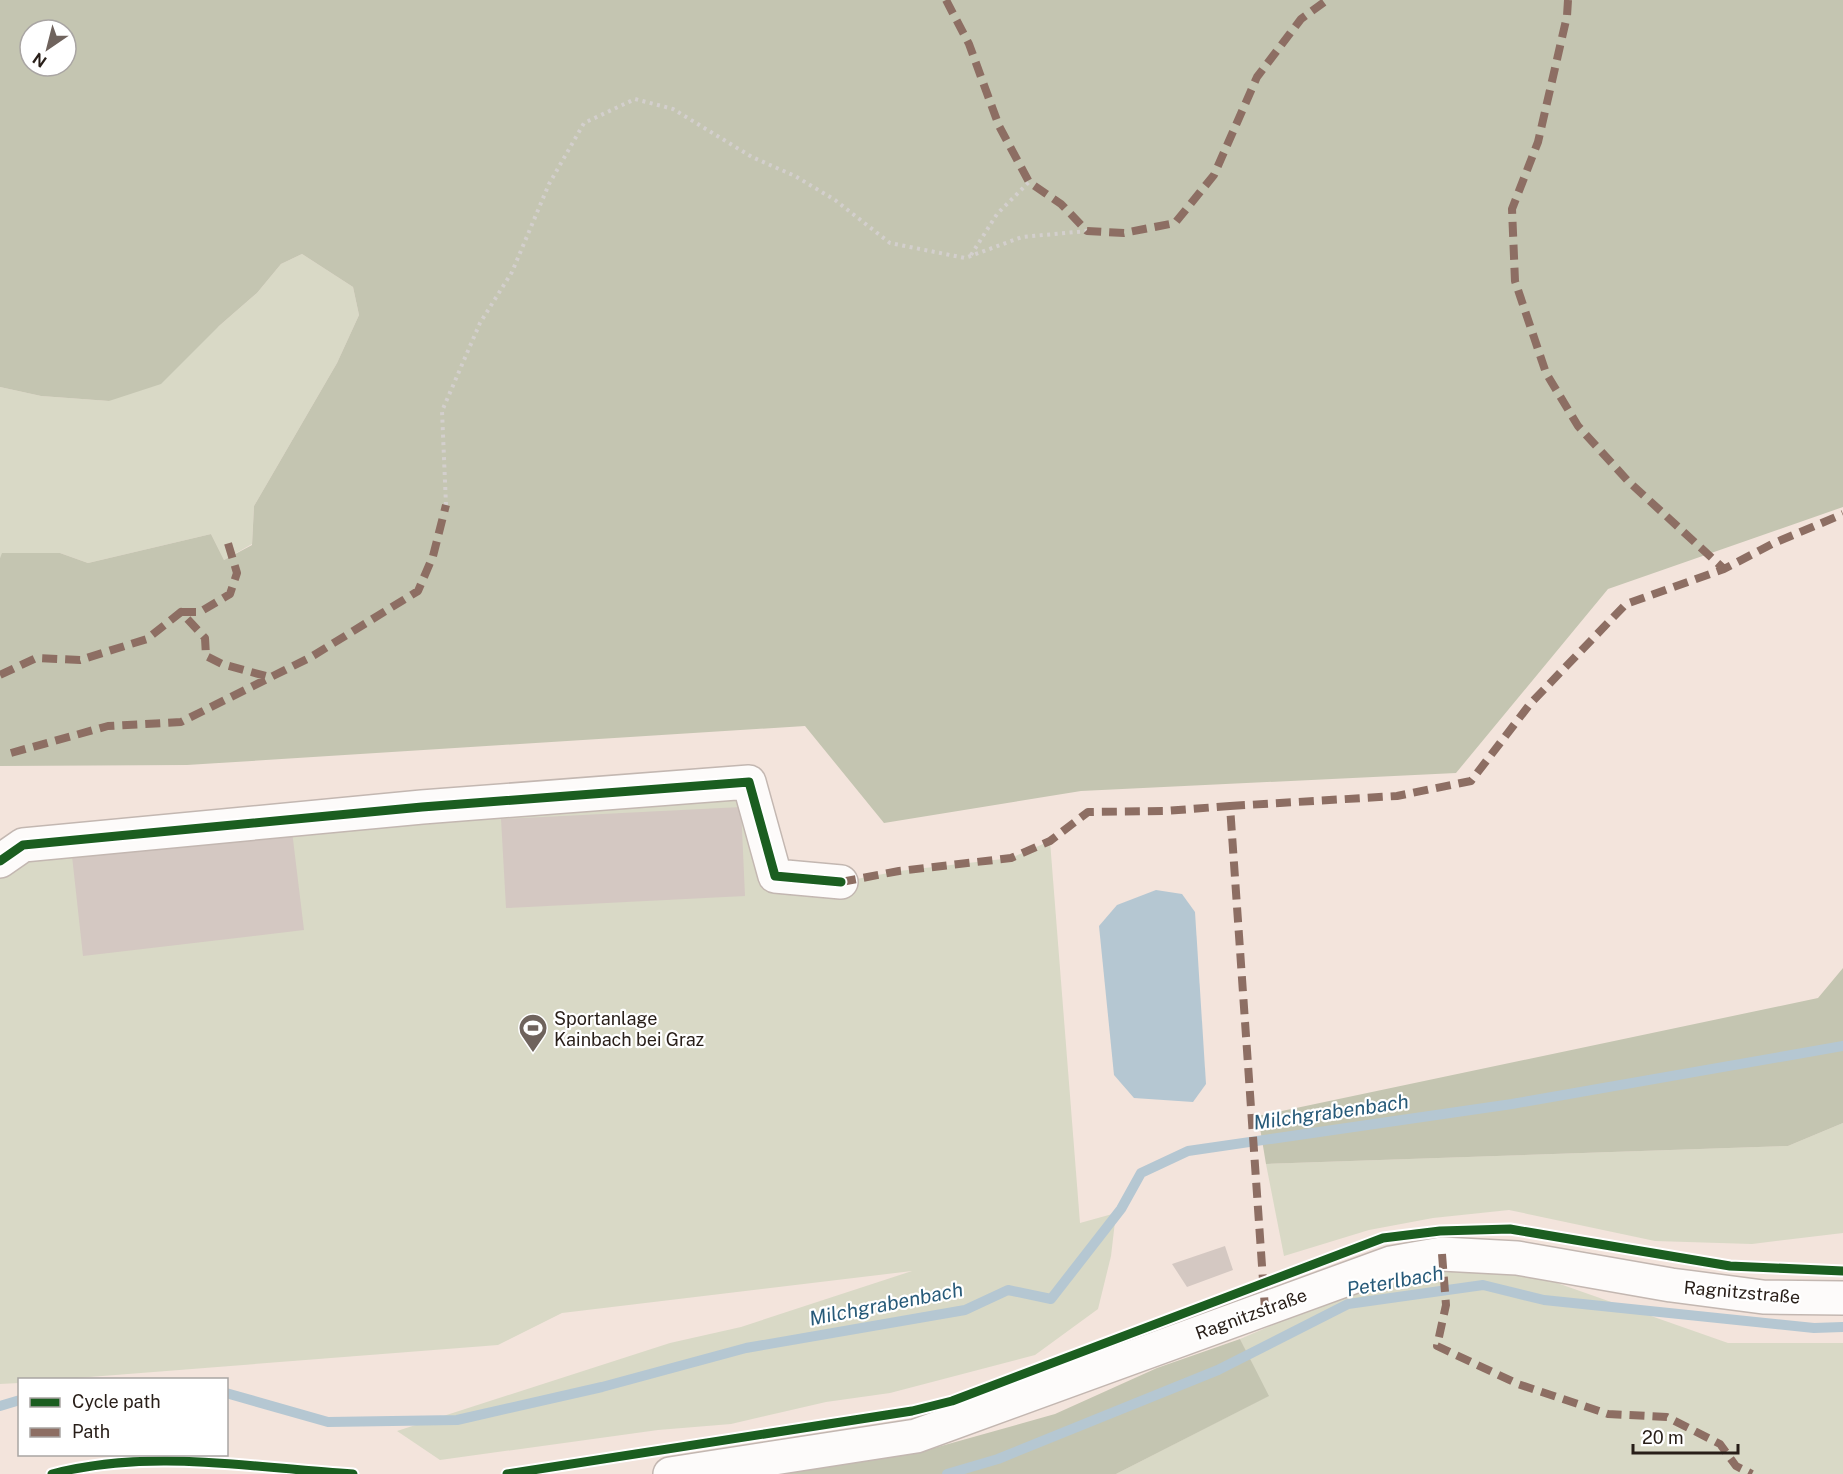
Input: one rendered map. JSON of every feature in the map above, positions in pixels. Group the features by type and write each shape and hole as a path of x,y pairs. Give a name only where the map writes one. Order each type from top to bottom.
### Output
{"main road":[{"path":"0,861 23,845 433,806 749,782 775,876 841,882"},
{"name":"Ragnitzstraße","path":"670,1474 916,1436 1391,1263 1442,1254 1517,1258 1671,1285 1763,1297 1843,1298"}],"path":[{"path":"446,505 442,411 480,323 512,272 549,184 584,123 634,99 673,109 752,157 795,176 835,200 890,243 965,258 1022,237 1087,231"},
{"path":"971,255 997,214 1029,183"}],"green space":[{"path":"0,0 1843,0 1843,507 1608,589 1456,773 1081,791 884,823 805,726 187,765 0,766 0,558 2,553 60,553 88,563 211,534 224,560 252,545 254,506 337,363 359,315 353,287 302,254 281,264 257,293 219,326 161,384 109,401 41,396 0,387"},
{"path":"302,254 353,287 359,315 337,363 254,506 252,544 224,560 211,534 88,563 60,553 3,553 0,558 0,387 41,396 109,401 219,326 257,293 281,264"},
{"name":"Sportanlage Kainbach bei Graz","path":"749,782 776,876 841,882 899,871 1011,858 1050,841 1080,1223 1116,1213 1111,1256 1098,1309 1035,1355 890,1393 826,1402 731,1424 658,1430 440,1460 397,1431 670,1343 741,1327 912,1271 562,1313 498,1345 77,1378 18,1378 18,1383 0,1384 0,861"},
{"path":"1843,968 1843,1123 1788,1146 1266,1164 1258,1116 1818,998"},
{"path":"1843,1123 1843,1233 1752,1244 1655,1241 1509,1210 1433,1218 1369,1230 1284,1256 1266,1164 1788,1146"},
{"path":"1445,1271 1540,1277 1728,1343 1843,1343 1843,1474 1116,1474 1268,1396 1240,1339 1337,1297"},
{"path":"1240,1339 1269,1396 1116,1474 749,1474 934,1448 1055,1414 1157,1368"}],"water":[{"path":"1156,890 1182,894 1195,912 1206,1084 1193,1102 1134,1098 1114,1075 1099,926 1117,905"}],"building":[{"path":"741,807 745,896 506,908 501,819"},
{"path":"292,831 304,930 83,956 72,856"},
{"path":"1225,1246 1233,1270 1187,1287 1172,1264"}],"waterway":[{"name":"Milchgrabenbach","path":"228,1394 328,1422 457,1420 602,1387 746,1348 965,1310 1008,1290 1051,1299 1121,1209 1141,1173 1188,1151 1512,1104 1843,1046"},
{"name":"Peterlbach","path":"947,1474 998,1459 1218,1370 1348,1304 1483,1285 1544,1300 1814,1328 1843,1327"},
{"name":"Milchgrabenbach","path":"0,1406 18,1401"}],"marked path":[{"path":"946,0 969,44 999,126 1029,182 1061,204 1087,231 1124,233 1175,223 1214,175 1257,77 1301,19 1327,0"},
{"path":"1568,0 1567,16 1538,142 1512,209 1515,281 1546,373 1578,426 1628,481 1724,569"},
{"path":"11,753 108,726 181,722 311,657 418,591 433,556 446,505"},
{"path":"1230,806 1397,796 1471,781 1530,704 1626,604 1724,569 1772,544 1843,514"},
{"path":"181,612 200,612 230,594 237,573 227,540"},
{"path":"0,675 36,658 80,660 147,639 181,612 205,638 206,656 222,664 273,678"},
{"path":"841,882 899,871 1011,858 1050,841 1088,812 1165,811 1230,806 1265,1309"},
{"path":"1442,1254 1446,1305 1437,1346 1518,1384 1608,1414 1667,1417 1720,1444 1736,1466 1752,1474"}],"cycle path":[{"path":"0,861 23,845 422,807 749,782 775,876 841,882"},
{"path":"507,1474 912,1411 952,1401 1383,1238 1440,1231 1510,1229 1730,1266 1843,1271"},
{"path":"52,1474 89,1466 164,1461 353,1474"}],"place":[{"name":"Sportanlage Kainbach bei Graz","path":"533,1054"}]}
